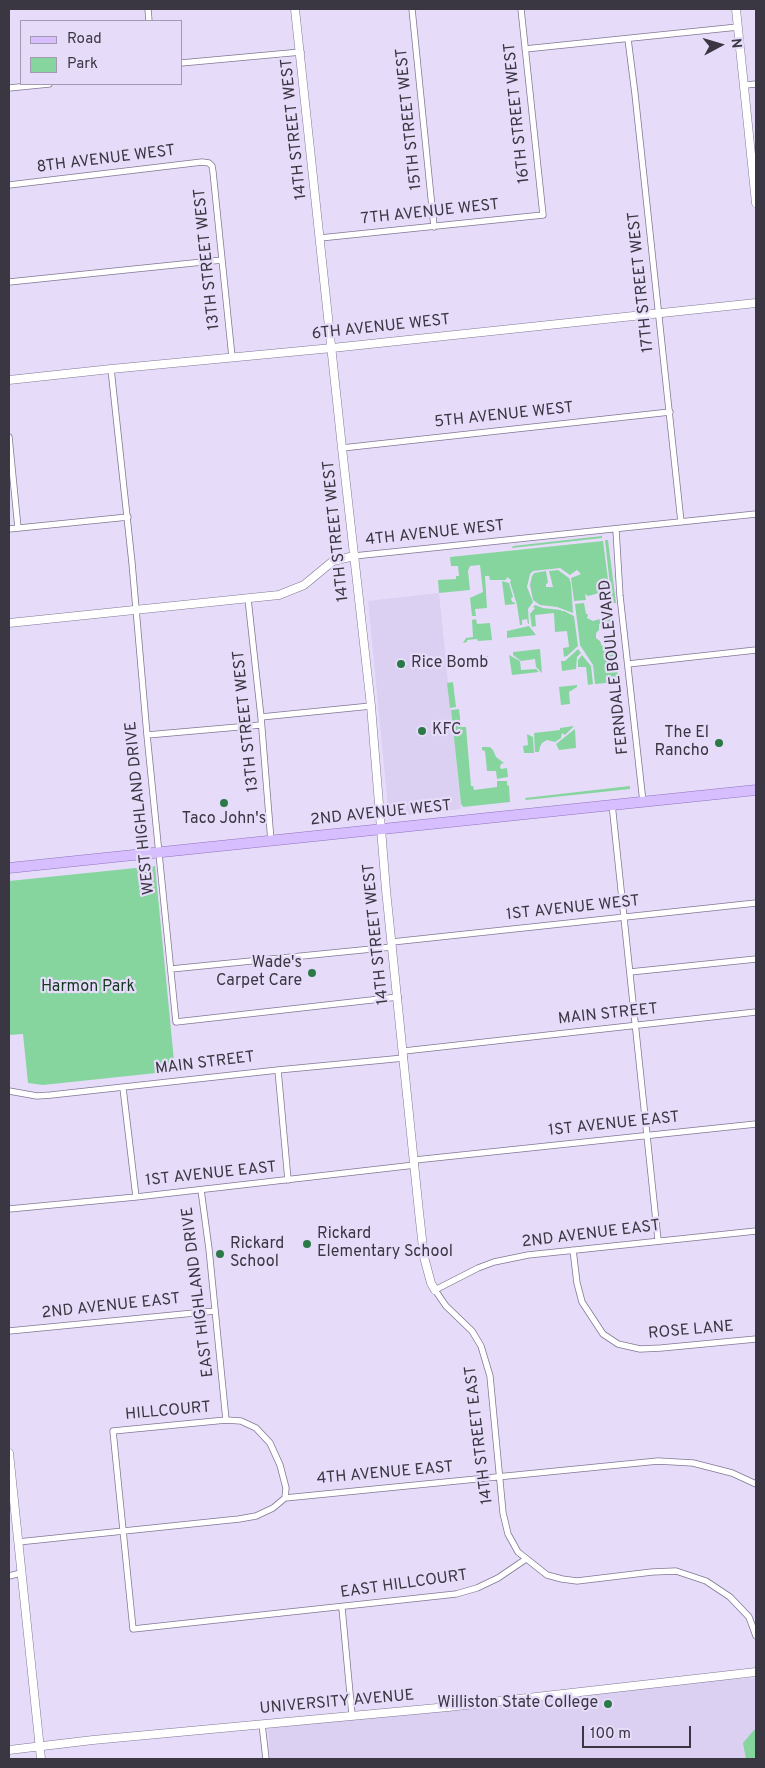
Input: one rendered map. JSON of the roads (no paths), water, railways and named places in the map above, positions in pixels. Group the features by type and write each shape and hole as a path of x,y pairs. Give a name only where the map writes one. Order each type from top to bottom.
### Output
{"main road":[{"name":"2ND AVENUE WEST","path":"9,868 756,790"}],"street":[{"name":"14TH STREET WEST","path":"295,9 371,706 381,829 404,1055"},
{"name":"15TH STREET WEST","path":"412,9 434,227"},
{"name":"16TH STREET WEST","path":"521,9 543,215"},
{"path":"736,9 756,203"},
{"path":"525,50 738,27"},
{"name":"17TH STREET WEST","path":"628,38 636,94 681,522"},
{"path":"182,64 301,52"},
{"path":"745,85 756,84"},
{"path":"9,88 39,85"},
{"name":"8TH AVENUE WEST","path":"9,185 206,162"},
{"name":"13TH STREET WEST","path":"206,162 212,166 214,172 232,357"},
{"name":"7TH AVENUE WEST","path":"320,238 543,215"},
{"path":"9,282 222,260"},
{"name":"6TH AVENUE WEST","path":"9,380 756,303"},
{"name":"WEST HIGHLAND DRIVE","path":"112,368 128,516 147,735 176,1022 398,996"},
{"name":"5TH AVENUE WEST","path":"342,448 670,412"},
{"path":"9,437 18,528"},
{"name":"4TH AVENUE WEST","path":"9,623 279,595 304,585 333,561 354,556 756,514"},
{"path":"9,529 128,516"},
{"name":"FERNDALE BOULEVARD","path":"616,530 620,596 643,802"},
{"name":"13TH STREET WEST","path":"248,599 262,724 272,841"},
{"path":"628,664 756,650"},
{"path":"261,717 371,706"},
{"path":"147,735 262,724"},
{"path":"612,804 658,1240"},
{"name":"1ST AVENUE WEST","path":"171,969 624,917 756,904"},
{"path":"630,972 756,959"},
{"name":"MAIN STREET","path":"9,1090 37,1096 123,1088 404,1055 635,1025 756,1012"},
{"name":"14TH STREET EAST","path":"404,1055 424,1257 431,1283 435,1290 446,1306 472,1331 481,1346 490,1376 503,1513 508,1534 518,1552 526,1560"},
{"path":"278,1070 288,1180"},
{"path":"123,1088 136,1197"},
{"name":"1ST AVENUE EAST","path":"9,1209 201,1190 415,1163 756,1124"},
{"name":"EAST HIGHLAND DRIVE","path":"201,1190 226,1420"},
{"name":"2ND AVENUE EAST","path":"435,1290 478,1268 494,1262 528,1255 756,1231"},
{"name":"ROSE LANE","path":"573,1250 577,1283 582,1302 603,1334 618,1344 640,1349 756,1339"},
{"name":"2ND AVENUE EAST","path":"9,1331 215,1311"},
{"name":"HILLCOURT","path":"133,1629 113,1431 226,1420 242,1421 256,1428 270,1443 280,1465 286,1488 285,1498"},
{"path":"9,1453 41,1759"},
{"name":"4TH AVENUE EAST","path":"18,1542 238,1519 256,1516 273,1508 285,1498 658,1461 693,1463 732,1473 756,1484"},
{"path":"526,1560 547,1575 562,1579 577,1580 676,1571 706,1580 730,1597 743,1610 749,1617 756,1636"},
{"name":"EAST HILLCOURT","path":"133,1629 342,1608 456,1594 477,1588 498,1578 526,1560"},
{"path":"9,1576 21,1574"},
{"path":"342,1608 352,1715"},
{"name":"UNIVERSITY AVENUE","path":"9,1750 448,1707 756,1672"},
{"path":"262,1724 266,1759"}],"place":[{"name":"Rice Bomb","path":"401,664"},
{"name":"KFC","path":"422,731"},
{"name":"The El Rancho","path":"719,743"},
{"name":"Taco John's","path":"224,803"},
{"name":"Wade's Carpet Care","path":"312,973"},
{"name":"Rickard Elementary School","path":"307,1244"},
{"name":"Rickard School","path":"220,1254"},
{"name":"Williston State College","path":"608,1704"}],"park label":[{"name":"Harmon Park","path":"88,988"}]}
